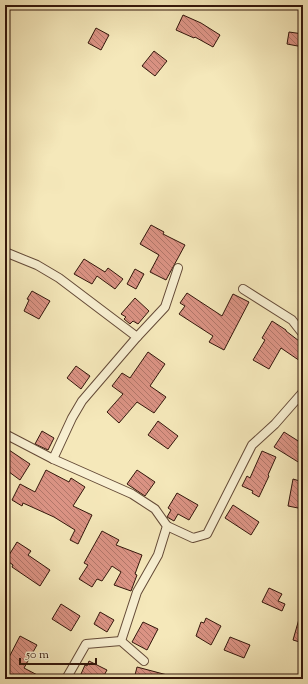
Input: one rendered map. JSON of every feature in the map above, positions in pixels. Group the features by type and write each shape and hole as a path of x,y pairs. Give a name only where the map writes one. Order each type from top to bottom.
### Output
{"street":[{"path":"5,252 38,265 59,278 137,337"},
{"path":"53,459 72,418 82,401 165,307 178,268"},
{"path":"243,289 292,320 303,334"},
{"path":"5,434 53,459 132,494 155,509 167,526 193,538 207,534 252,445 275,424 303,392"},
{"path":"121,641 137,592 158,555 167,526"},
{"path":"66,679 86,644 121,641 144,661"}],"building":[{"path":"183,15 201,23 220,35 213,47 195,37 194,38 176,30"},
{"path":"96,28 109,35 101,50 88,43"},
{"path":"289,32 303,34 303,47 287,44"},
{"path":"154,51 167,61 155,76 142,66"},
{"path":"151,225 164,232 163,234 185,245 166,280 150,272 159,255 140,244"},
{"path":"84,259 105,272 108,268 123,279 115,289 97,276 92,284 74,274"},
{"path":"135,269 144,274 136,289 127,284"},
{"path":"32,291 50,301 39,319 24,311 29,300 27,299"},
{"path":"187,293 222,316 233,294 249,302 224,350 209,342 213,336 179,314 185,306 180,303"},
{"path":"135,298 149,311 138,324 133,321 130,324 124,319 126,317 121,314"},
{"path":"272,321 303,344 303,363 281,348 269,369 253,360 265,340 262,338"},
{"path":"148,352 165,364 150,386 166,397 154,413 137,402 119,423 107,412 123,394 112,386 122,373 130,378"},
{"path":"76,366 90,376 81,389 67,378"},
{"path":"158,421 178,436 168,449 148,435"},
{"path":"42,431 54,438 48,450 35,444"},
{"path":"284,432 303,444 303,465 274,447"},
{"path":"9,450 30,464 20,480 5,469 5,457"},
{"path":"262,451 276,457 259,497 252,493 253,491 242,486 247,476 250,478"},
{"path":"46,470 69,482 71,478 85,487 73,506 92,515 78,544 70,540 75,530 54,517 23,503 22,506 12,500 20,484 35,492"},
{"path":"137,470 155,482 145,496 127,484"},
{"path":"293,479 303,482 303,509 288,506"},
{"path":"177,493 198,505 189,520 178,514 174,521 167,517 171,510 168,508"},
{"path":"233,505 259,522 251,535 225,518"},
{"path":"102,531 119,540 116,545 142,555 131,591 114,585 121,572 112,566 102,581 97,579 92,587 79,579 88,565 84,563"},
{"path":"17,542 31,551 28,555 50,570 40,586 12,567 13,565 6,560"},
{"path":"269,588 282,594 278,601 285,604 282,611 262,602"},
{"path":"61,604 80,616 71,631 52,619"},
{"path":"100,612 114,620 107,632 94,624"},
{"path":"301,612 303,612 303,643 293,640"},
{"path":"206,618 221,626 211,645 196,636 201,622 204,623"},
{"path":"143,622 158,629 147,650 132,642"},
{"path":"20,636 37,645 24,668 45,679 5,679 5,665"},
{"path":"230,637 250,645 244,658 224,650"},
{"path":"89,661 107,670 102,679 80,679 83,675 81,674 85,665 87,666"},
{"path":"137,667 171,676 170,679 134,679"}]}
